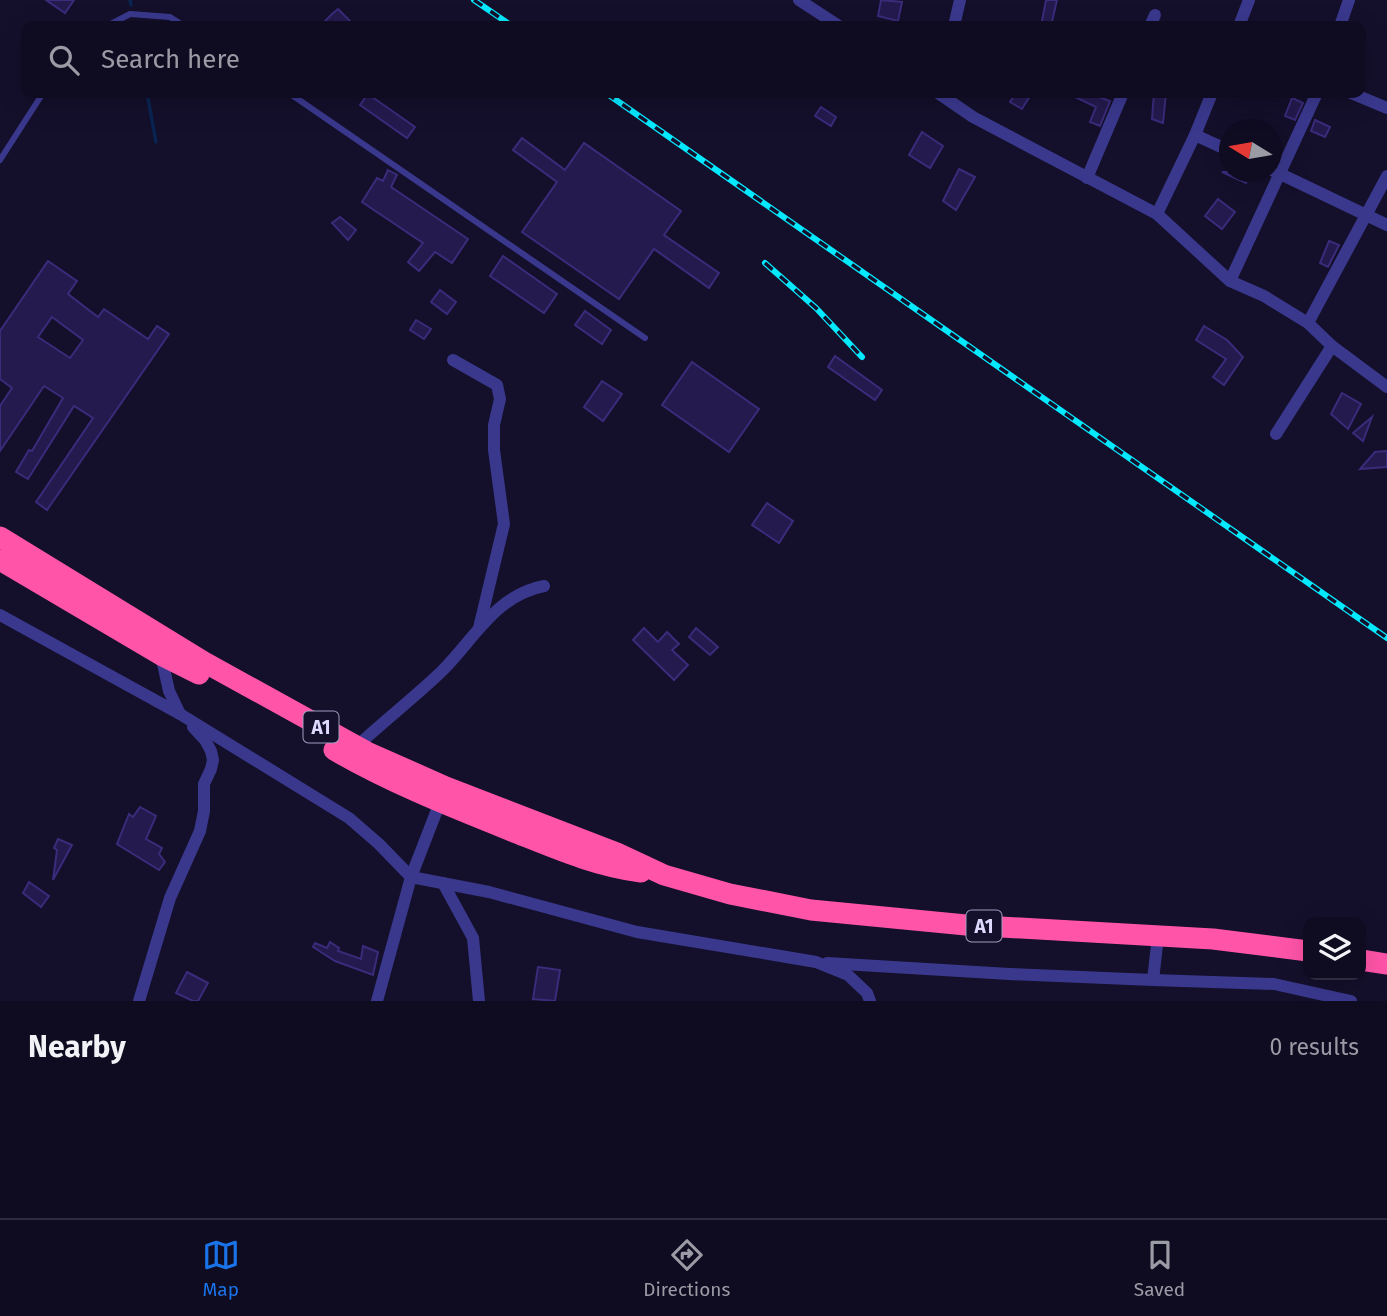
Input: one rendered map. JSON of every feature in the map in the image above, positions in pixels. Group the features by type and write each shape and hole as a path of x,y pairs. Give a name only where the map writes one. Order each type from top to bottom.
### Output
{"highway":[{"name":"A1","path":"0,537 204,662 443,795"},
{"name":"A1","path":"0,560 161,655 197,672 361,766 617,853 664,875 730,894 811,910 966,925 1213,939 1303,950"},
{"path":"1366,961 1387,964"}],"street":[{"path":"799,0 831,21"},
{"path":"955,21 960,0"},
{"path":"1241,21 1249,0"},
{"path":"1342,21 1349,0"},
{"path":"945,98 973,117 1157,214 1230,281 1264,296 1308,323 1332,346 1387,387"},
{"path":"1087,178 1121,98"},
{"path":"1157,214 1210,98"},
{"path":"1282,160 1314,98"},
{"path":"1362,98 1387,108"},
{"path":"1195,135 1219,146"},
{"path":"1282,175 1387,225"},
{"path":"1308,323 1387,176"},
{"path":"1230,281 1272,182"},
{"path":"1276,434 1332,346"},
{"path":"453,360 498,385 500,399 494,425 494,450 504,524 479,628"},
{"path":"356,747 442,671 506,601 526,589 544,586"},
{"path":"0,615 180,714 349,818 411,877 489,892 637,932 816,962 1274,984 1351,1001"},
{"path":"139,1001 170,898 200,831 204,811 204,784 213,760 205,740 180,714 169,691 161,655"},
{"path":"377,1001 411,877 443,795"},
{"path":"443,883 473,938 479,1001"},
{"path":"1153,980 1157,936"},
{"path":"816,962 848,975 867,993 870,1001"}],"lane":[{"path":"117,21 131,14 170,18 175,21"},
{"path":"0,160 40,98"},
{"path":"296,98 645,338"}],"building":[{"path":"46,0 74,0 65,13"},
{"path":"881,0 902,2 898,21 878,16"},
{"path":"1046,0 1057,0 1052,21 1042,21"},
{"path":"338,9 350,21 325,21"},
{"path":"365,98 374,98 415,127 407,138 360,105"},
{"path":"1013,98 1029,98 1022,109 1010,102"},
{"path":"1077,98 1102,98 1110,101 1100,126 1090,122 1096,107"},
{"path":"1154,98 1166,98 1163,123 1152,119"},
{"path":"1292,98 1303,103 1295,120 1285,116"},
{"path":"821,107 836,117 831,126 815,116"},
{"path":"1315,120 1330,127 1325,137 1311,131"},
{"path":"922,132 943,146 930,168 909,155"},
{"path":"522,138 565,170 584,143 681,211 664,235 719,273 709,288 654,249 619,299 522,232 557,182 513,150"},
{"path":"959,169 975,177 956,210 943,201"},
{"path":"388,170 397,175 391,187 468,239 452,263 435,252 419,271 408,262 423,243 362,202 377,178 383,181"},
{"path":"1218,199 1235,212 1222,229 1205,216"},
{"path":"340,217 356,230 348,240 332,223"},
{"path":"1329,241 1339,245 1328,267 1320,263"},
{"path":"503,256 557,294 544,313 490,276"},
{"path":"48,261 77,281 68,294 98,317 104,309 148,339 157,326 169,334 47,510 36,502 93,418 74,406 28,479 16,472 29,450 32,451 63,398 44,386 0,451 0,406 12,388 0,379 0,331","holes":["52,317 83,340 70,358 38,337"]},
{"path":"440,290 456,302 447,314 431,302"},
{"path":"585,311 611,330 602,344 575,325"},
{"path":"416,320 431,329 424,339 410,330"},
{"path":"1204,326 1227,340 1243,357 1224,385 1213,377 1226,359 1196,340"},
{"path":"835,356 882,390 875,400 828,367"},
{"path":"692,362 759,409 729,452 662,405"},
{"path":"602,381 622,394 603,421 584,407"},
{"path":"1342,393 1361,404 1348,429 1331,414"},
{"path":"1372,417 1363,441 1353,433"},
{"path":"1387,451 1387,467 1360,469 1375,452"},
{"path":"767,503 793,521 779,543 752,525"},
{"path":"644,628 658,642 667,632 679,644 672,650 688,665 674,680 633,640"},
{"path":"696,628 718,647 710,655 689,637"},
{"path":"140,807 156,816 146,839 162,848 159,854 165,862 159,870 117,844 129,814 133,817"},
{"path":"58,839 72,845 53,880 57,850 54,848"},
{"path":"29,882 49,896 41,907 23,893"},
{"path":"330,942 339,948 338,951 361,959 363,946 378,952 373,975 335,961 313,947 315,943 327,948"},
{"path":"538,967 560,970 555,1001 533,999"},
{"path":"187,972 208,983 198,1001 176,993"}],"waterway":[{"path":"130,0 131,5"},
{"path":"148,98 156,142"}],"railway":[{"path":"474,0 505,21"},
{"path":"613,98 1387,638"},
{"path":"765,263 816,308 862,357"}]}
